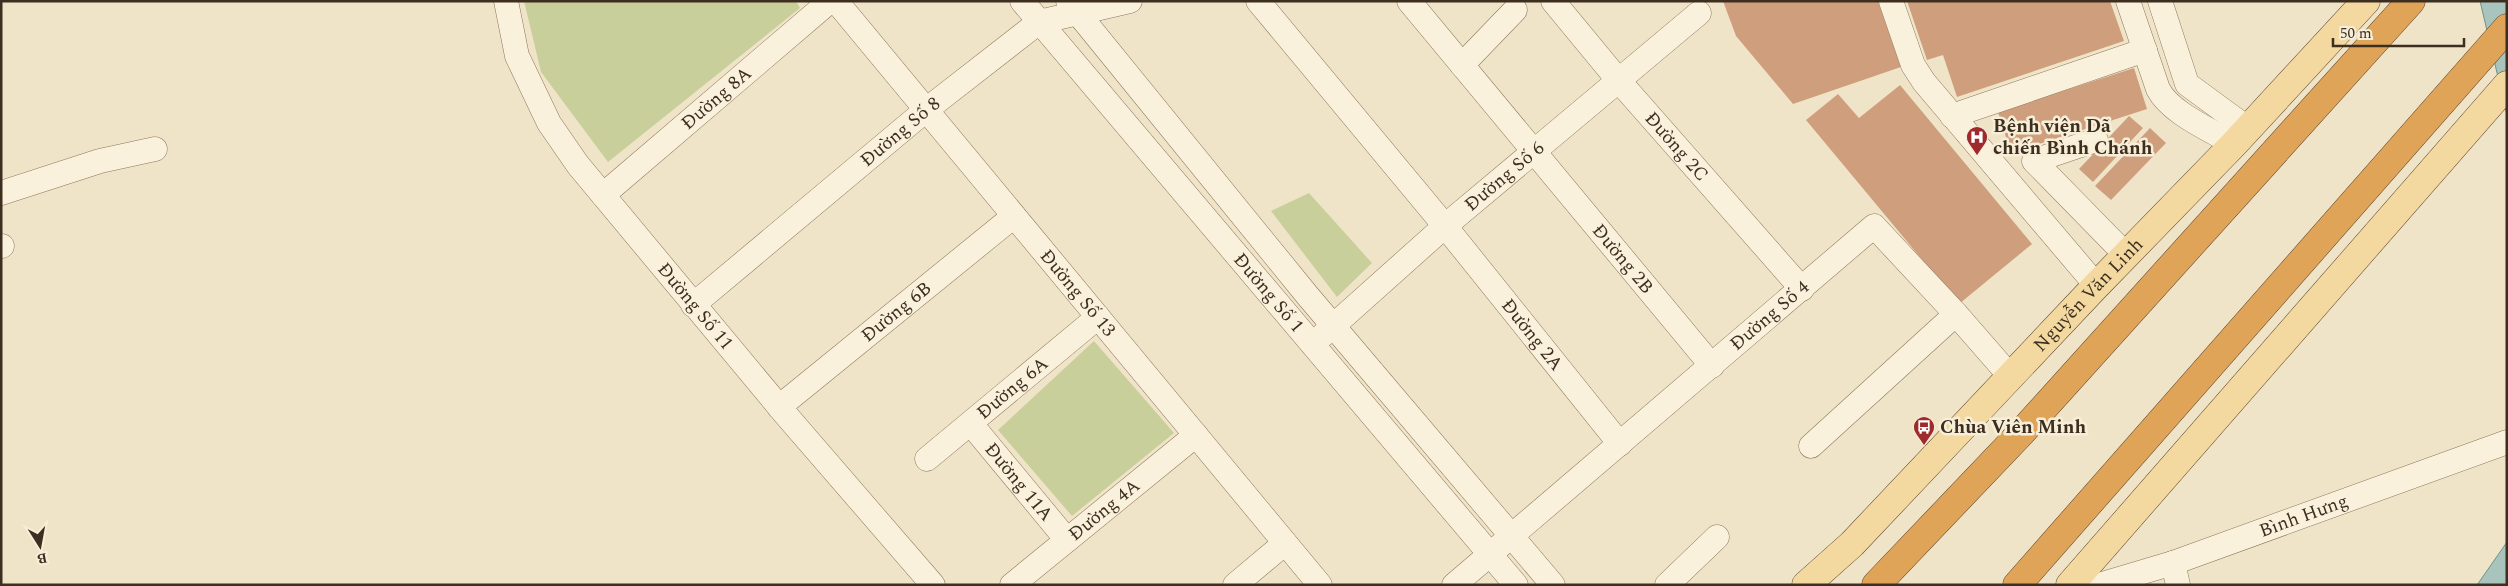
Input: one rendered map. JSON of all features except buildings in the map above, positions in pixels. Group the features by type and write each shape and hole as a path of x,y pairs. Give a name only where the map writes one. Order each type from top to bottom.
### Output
{"highway":[{"path":"1876,585 2021,433 2411,1"},
{"path":"2017,585 2507,28"}],"main road":[{"name":"Nguyễn Văn Linh","path":"1806,585 1852,544 2366,1"},
{"path":"2070,585 2507,85"}],"street":[{"name":"Đường Số 11","path":"506,1 517,56 550,124 578,165 778,407 932,585"},
{"name":"Đường 8A","path":"603,195 830,1"},
{"name":"Đường Số 13","path":"836,1 1320,585"},
{"name":"Đường Số 1","path":"1022,1 1516,585"},
{"name":"Đường Số 8","path":"693,305 926,110 1039,22 1072,7 1130,1"},
{"name":"Đường 2A","path":"1258,1 1445,226 1620,444"},
{"name":"Đường 2B","path":"1409,1 1712,366"},
{"name":"Đường 2C","path":"1553,1 1619,81 1802,289"},
{"path":"1891,1 1913,65 1952,116 2096,285"},
{"path":"2128,1 2158,89 2168,104 2240,136"},
{"path":"2160,1 2187,84 2240,136"},
{"name":"Đường Số 1","path":"1072,7 1334,326 1553,585"},
{"path":"1462,65 1515,10"},
{"name":"Đường Số 6","path":"1312,344 1445,226 1700,13"},
{"path":"1952,116 2145,50"},
{"path":"2096,140 2034,161 2126,255"},
{"path":"1,194 100,161 156,148"},
{"name":"Đường 6B","path":"778,407 1014,216"},
{"name":"Đường Số 4","path":"1454,585 1874,226 1956,314 2010,376"},
{"path":"1811,446 1956,314"},
{"name":"Đường 6A","path":"927,459 1098,317"},
{"name":"Đường 11A","path":"971,424 1067,540"},
{"name":"Đường 4A","path":"1012,585 1196,435"},
{"name":"Bình Hưng","path":"2099,585 2175,574 2507,442"},
{"path":"1667,585 1717,537"},
{"path":"1235,585 1285,543"}],"green space":[{"path":"524,1 796,1 800,8 608,162 541,72"},
{"path":"1309,193 1372,263 1337,297 1271,211"},
{"path":"1094,341 1174,433 1072,516 998,430"}],"water":[{"path":"2480,1 2507,1 2507,115"},
{"path":"2507,542 2507,585 2477,585"}],"place":[{"name":"Bệnh viện Dã chiến Bình Chánh","path":"1977,156"},
{"name":"Chùa Viên Minh","path":"1924,446"}]}
